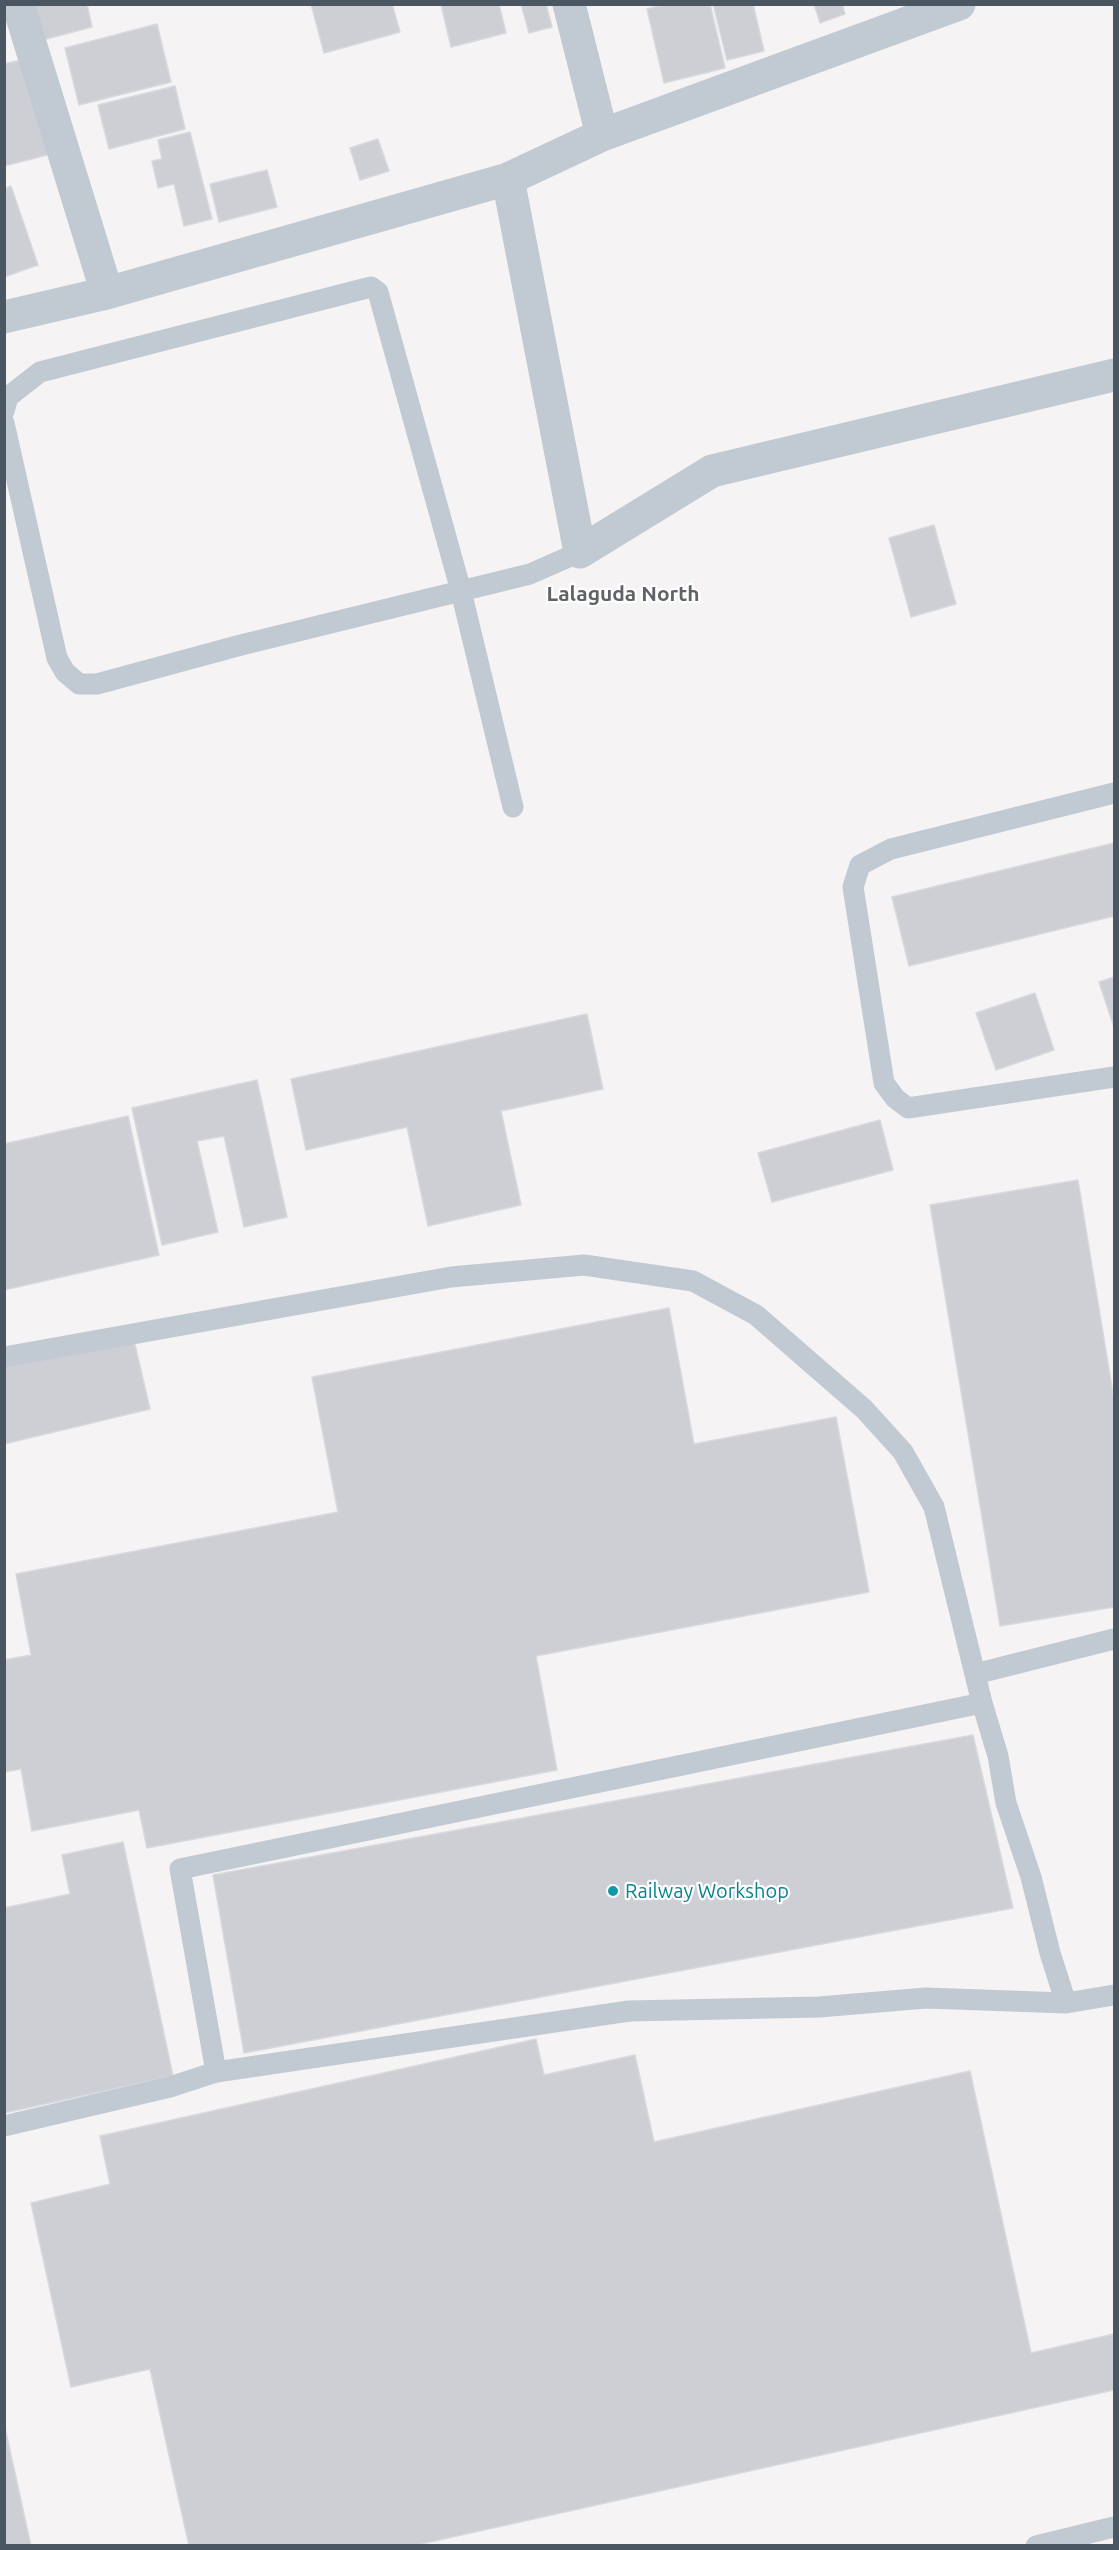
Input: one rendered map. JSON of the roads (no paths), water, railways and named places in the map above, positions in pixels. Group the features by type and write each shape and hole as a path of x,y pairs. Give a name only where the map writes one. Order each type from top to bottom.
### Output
{"street":[{"path":"18,4 107,293"},
{"path":"569,4 602,135"},
{"path":"4,317 107,293 508,179 602,135 913,13 959,4"},
{"path":"508,179 580,552 712,471 1114,375"}],"lane":[{"path":"4,411 8,397 40,372 371,287 378,292 461,591 513,807"},
{"path":"4,423 57,658 65,672 79,684 97,684 241,645 530,574 580,552"},
{"path":"1114,793 891,849 861,865 853,887 884,1083 895,1098 908,1108 1114,1077"},
{"path":"4,1357 451,1277 584,1265 693,1281 756,1315 864,1409 903,1452 934,1508 982,1703 998,1756 1006,1803 1031,1877 1050,1953 1066,2003"},
{"path":"975,1674 1114,1639"},
{"path":"216,2072 180,1869 982,1703"},
{"path":"4,2126 170,2087 216,2072 629,2011 819,2007 927,1998 1066,2003 1114,1995"},
{"path":"1036,2546 1114,2528"}],"place":[{"name":"Railway Workshop","path":"613,1891"}],"district":[{"name":"Lalaguda North","path":"623,594"}]}
